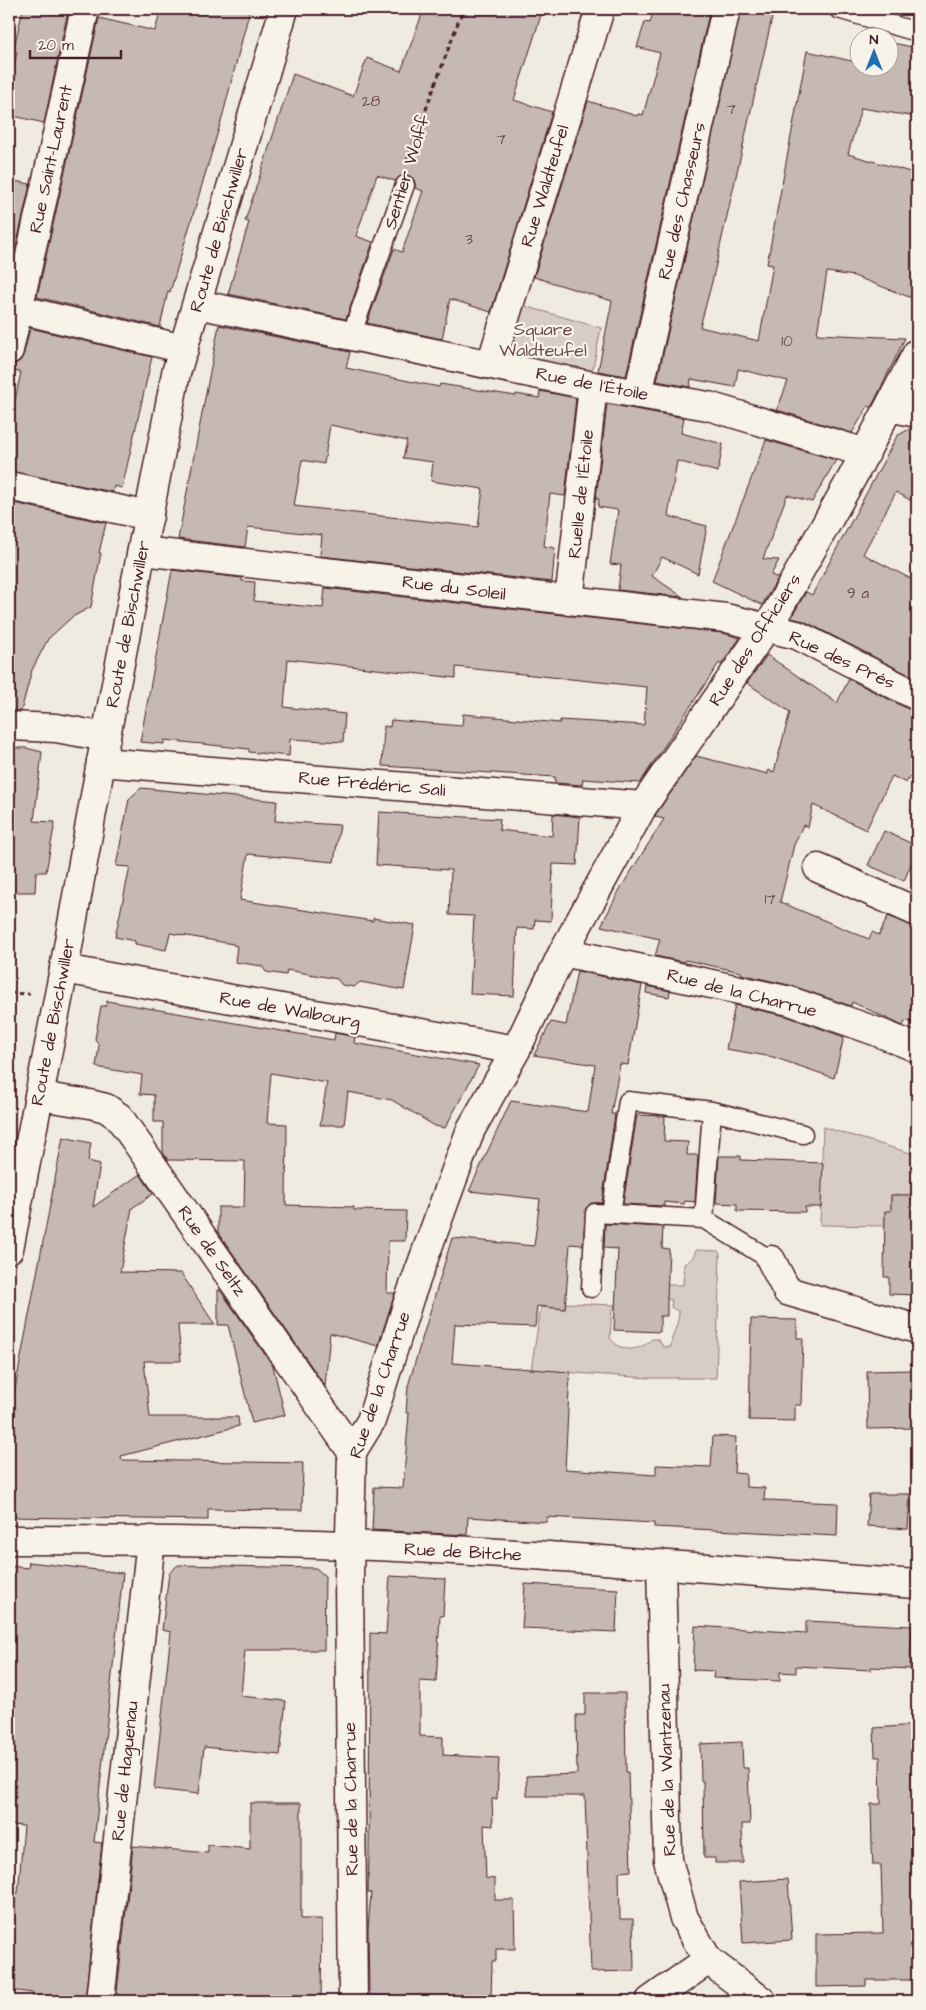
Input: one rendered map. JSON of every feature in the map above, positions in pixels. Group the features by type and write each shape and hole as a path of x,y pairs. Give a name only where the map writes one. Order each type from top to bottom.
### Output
{"street":[{"name":"Rue Saint-Laurent","path":"9,350 84,9"},
{"name":"Route de Bischwiller","path":"9,1249 64,969 176,373 284,9"},
{"name":"Rue Waldteufel","path":"491,364 600,9"},
{"name":"Rue des Chasseurs","path":"638,394 726,9"},
{"name":"Rue de l'Étoile","path":"198,304 593,386 708,406 866,453"},
{"path":"18,310 184,349"},
{"name":"Rue des Officiers","path":"595,893 643,806 775,616 866,453 917,353"},
{"name":"Ruelle de l'Étoile","path":"569,601 593,386"},
{"path":"890,407 917,413"},
{"path":"9,486 149,516"},
{"name":"Rue du Soleil","path":"142,551 726,618 765,628"},
{"name":"Rue des Prés","path":"765,628 797,635 917,696"},
{"name":"Rue Frédéric Sali","path":"9,726 56,728 104,749 643,806"},
{"path":"818,868 917,912"},
{"name":"Rue de la Charrue","path":"353,2001 349,1545 352,1452 371,1421 409,1299 471,1129 516,1050 563,952 595,893"},
{"name":"Rue de la Charrue","path":"563,952 790,1001 875,1030 917,1048"},
{"name":"Rue de Walbourg","path":"64,969 516,1050"},
{"name":"Rue de Seltz","path":"39,1096 106,1108 119,1117 352,1452"},
{"path":"771,1260 786,1291 917,1329"},
{"name":"Rue de Bitche","path":"9,1540 151,1540 349,1545 661,1564 917,1584"},
{"name":"Rue de Haguenau","path":"100,2001 151,1540"},
{"name":"Rue de la Wantzenau","path":"661,1564 668,1860 684,1918 708,1960 762,2001"},
{"path":"650,2001 708,1960"}],"lane":[{"path":"838,9 917,32"},
{"name":"Sentier Wolff","path":"351,336 406,185"},
{"path":"611,1214 628,1101 712,1111 803,1134"},
{"path":"704,1219 712,1111"},
{"path":"591,1288 595,1213 704,1219 771,1260"}],"path":[{"name":"Sentier Wolff","path":"406,185 406,165 463,9"}],"green space":[{"name":"Square Waldteufel","path":"521,305 601,328 591,378 505,357"},
{"path":"823,1127 917,1155 917,1195 891,1195 891,1211 885,1212 885,1226 820,1225"},
{"path":"696,1250 718,1251 720,1254 716,1378 650,1378 531,1370 541,1307 565,1309 566,1303 615,1305 615,1309 612,1309 610,1338 620,1347 625,1349 636,1348 652,1339 658,1339 663,1347 671,1347 679,1312 671,1307 672,1300 667,1299 663,1285 683,1285 684,1264 689,1262"}],"building":[{"path":"23,9 57,9 68,11 44,123 9,115 9,87 17,52 13,51"},
{"path":"161,9 250,9 222,118 170,292 168,291 160,327 37,297 99,18 155,31"},
{"path":"424,9 543,9 514,100 552,112 491,312 450,299 442,339 367,323 394,249 402,252 423,191 415,188 413,178 404,175 395,181 377,175 356,236 373,242 346,319 228,294 249,222 245,221 293,74 353,96 367,58 401,71"},
{"path":"654,9 710,9 626,376 598,371 612,301 534,277 588,101 637,116 638,114 643,115 660,53 637,47 645,22 650,23"},
{"path":"741,9 774,9 700,327 759,341 773,265 767,264 807,51 848,60 848,78 898,78 898,44 917,48 917,117 861,108 848,154 917,174 917,300 854,276 827,272 817,334 905,338 875,400 871,407 868,406 852,433 777,410 788,381 738,369 735,387 691,379 690,387 657,381"},
{"path":"9,180 30,184 9,279"},
{"path":"219,325 350,352 346,368 394,378 439,387 440,384 516,396 516,394 539,398 540,391 576,398 565,496 550,494 544,546 555,548 552,582 320,556 322,535 248,527 245,547 178,539","holes":["330,425 407,441 403,458 433,462 431,481 483,489 478,527 294,506 302,460 324,464"]},
{"path":"30,328 152,357 122,488 114,486 113,492 9,471 9,428 21,372 9,371 9,365 14,365 21,360"},
{"path":"607,404 684,418 681,433 723,444 718,472 677,461 668,516 707,526 698,574 662,557 652,576 683,597 618,590 621,565 610,564 618,510 598,507 599,499 596,499"},
{"path":"911,428 917,428 917,504 896,492 863,554 917,582 917,679 804,621 791,618 806,592 812,595 897,436"},
{"path":"766,440 836,460 812,502 787,495 763,559 779,560 771,575 778,578 762,605 712,581"},
{"path":"9,502 106,523 99,553 101,553 91,607 72,617 48,639 32,670 21,711 9,711"},
{"path":"172,570 242,578 242,581 255,582 254,601 323,608 325,588 723,633 740,638 721,665 719,663 640,783 583,779 582,785 555,783 555,777 382,766 384,726 390,727 391,720 462,726 463,714 560,723 560,720 644,725 647,687 456,667 456,678 288,659 284,707 345,714 343,742 290,739 289,756 249,752 249,749 164,740 164,744 140,742"},
{"path":"767,655 837,703 849,679 917,712 917,783 908,779 906,783 892,776 866,830 813,805 808,827 803,825 794,845 780,902 869,939 872,932 879,935 888,916 917,927 917,1026 906,1020 903,1026 852,1002 851,1006 793,986 741,974 741,972 685,960 684,962 655,956 660,939 601,926 620,889 664,819 655,817 656,814 696,756 768,774 768,770 774,772 790,712 747,683"},
{"path":"9,748 26,748 42,752 34,821 55,822 46,872 36,872 35,892 9,892"},
{"path":"141,788 277,801 275,821 340,825 334,862 248,854 240,900 373,921 373,918 415,925 404,990 360,982 354,987 342,985 337,979 287,970 286,975 266,972 262,966 235,962 237,946 233,944 170,933 166,950 135,944 135,941 115,937 130,867 116,866 129,799"},
{"path":"379,812 500,819 499,830 552,836 553,814 580,817 577,865 553,864 551,921 535,920 534,929 517,928 514,996 470,994 474,916 449,915 451,870 376,865"},
{"path":"884,831 917,846 904,881 868,865"},
{"path":"577,971 642,985 628,1065 620,1064 611,1114 615,1114 602,1203 591,1203 586,1208 583,1245 570,1244 565,1309 537,1306 535,1327 455,1324 452,1363 570,1372 565,1469 656,1475 656,1465 711,1467 713,1436 736,1437 734,1473 746,1474 746,1487 765,1488 764,1500 838,1503 837,1536 654,1527 654,1523 547,1517 547,1522 468,1517 467,1535 372,1530 374,1487 403,1488 409,1413 406,1413 408,1386 452,1238 534,1246 540,1199 469,1191 511,1101 588,1112 595,1065 534,1055 551,1022 566,1025"},
{"path":"647,986 670,991 669,997 646,993"},
{"path":"107,1001 334,1040 335,1033 355,1037 354,1043 479,1065 445,1128 435,1126 392,1100 348,1092 344,1125 320,1125 327,1083 271,1073 267,1123 287,1124 286,1205 354,1207 354,1210 406,1211 405,1241 388,1241 387,1293 395,1293 378,1346 330,1333 325,1386 218,1232 218,1207 244,1207 245,1161 168,1160 163,1152 163,1122 154,1122 154,1095 140,1094 142,1075 96,1067 99,1045 95,1039 101,1006 106,1006"},
{"path":"735,1005 786,1016 844,1037 834,1078 773,1057 726,1049"},
{"path":"637,1115 665,1116 664,1141 688,1142 687,1155 698,1155 695,1202 685,1201 684,1204 664,1202 664,1206 623,1204"},
{"path":"63,1137 91,1143 88,1161 100,1164 93,1207 140,1174 153,1194 132,1208 120,1272 181,1273 215,1325 178,1325 181,1361 144,1361 150,1417 238,1417 239,1426 121,1456 122,1460 303,1463 302,1510 208,1509 208,1520 9,1517 9,1420"},
{"path":"719,1156 741,1156 741,1160 823,1163 821,1207 805,1207 805,1212 737,1211 737,1204 716,1203"},
{"path":"891,1195 917,1195 917,1295 889,1294 889,1277 884,1277 885,1211 891,1211"},
{"path":"605,1224 663,1227 662,1248 669,1249 667,1316 660,1316 660,1332 614,1330 618,1249 604,1248"},
{"path":"218,1290 220,1290 273,1366 285,1415 252,1423 228,1325 218,1325"},
{"path":"751,1319 797,1320 797,1338 803,1338 801,1405 795,1405 795,1421 749,1420"},
{"path":"915,1370 917,1428 868,1429 867,1371"},
{"path":"869,1494 910,1494 908,1529 867,1526"},
{"path":"29,1562 123,1573 94,1842 102,1843 85,2001 32,2001 33,1993 9,1990 9,1892 18,1893 24,1826 9,1825 9,1566 28,1568"},
{"path":"178,1565 316,1568 325,1576 324,1650 245,1650 241,1696 286,1701 280,1755 204,1747 199,1794 154,1789 171,1632 162,1630 169,1573"},
{"path":"390,1576 445,1579 443,1616 440,1616 436,1682 420,1681 420,1736 443,1737 443,1755 499,1758 497,1799 492,1799 493,1826 484,1825 486,1878 495,1879 495,1900 514,1900 515,1949 496,1949 496,1961 492,1961 491,2001 396,2001 396,1996 369,1995 368,1929 371,1893 368,1893 370,1633 386,1634"},
{"path":"525,1584 618,1589 616,1632 522,1628"},
{"path":"806,1621 912,1626 910,1669 871,1667 871,1670 796,1666 796,1673 780,1672 780,1681 713,1678 714,1671 693,1670 695,1626 806,1633"},
{"path":"585,1693 625,1693 626,1772 628,1772 631,1871 619,1872 620,1919 633,1919 634,1971 591,1972 585,1796 527,1796 526,1776 577,1774 576,1715 585,1715"},
{"path":"917,1725 917,1980 866,1980 866,1986 816,1987 816,1934 883,1933 881,1865 873,1865 872,1847 871,1804 881,1804 880,1757 875,1757 874,1728"},
{"path":"742,1742 743,1768 748,1768 750,1824 742,1824 743,1863 715,1863 715,1858 704,1858 703,1781 701,1781 700,1744"},
{"path":"250,1803 301,1803 301,1919 322,1919 321,2001 116,2001 133,1846 208,1853 208,1845 250,1849"},
{"path":"788,1879 792,1940 743,1943 739,1882"}]}
